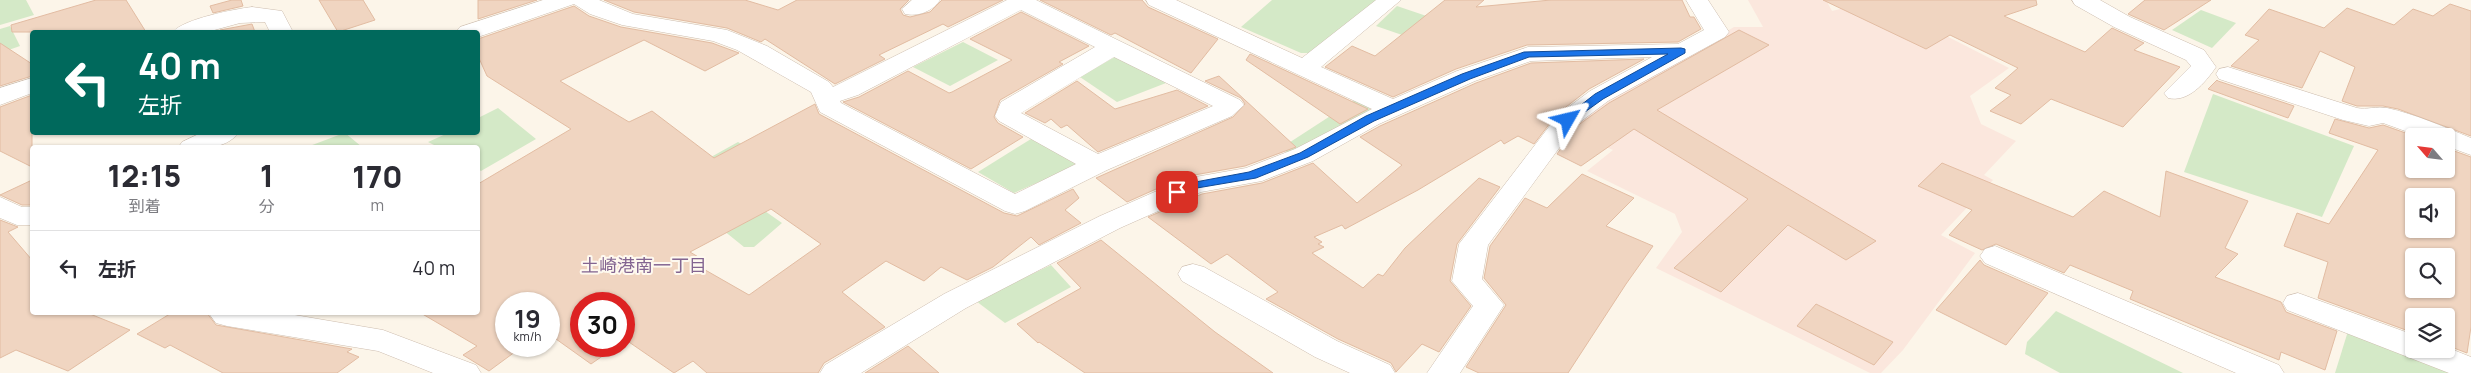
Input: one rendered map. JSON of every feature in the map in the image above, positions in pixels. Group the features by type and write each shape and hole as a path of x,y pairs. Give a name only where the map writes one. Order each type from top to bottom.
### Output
{"street":[{"path":"474,30 566,0"},
{"path":"584,0 593,7 619,17 718,35 747,45 820,87 827,98 829,107 1015,205 1097,164 1223,111 1231,105 1023,1 849,90 827,98"},
{"path":"1157,0 1306,67 1393,109"},
{"path":"1306,67 1390,0"},
{"path":"1443,373 1468,339 1488,305 1467,281 1474,244 1568,120 1599,96 1717,32 1698,0"},
{"path":"2082,0 2122,22 2195,55 2204,67 2177,93"},
{"path":"192,30 237,16 259,12 274,16 281,30"},
{"path":"1097,164 1008,116 1010,107 1115,46"},
{"path":"836,373 955,302 1110,222 1194,185 1252,175 1304,155 1370,119 1466,76 1528,54 1681,51"},
{"path":"2228,74 2352,115 2369,118 2376,114 2388,116 2421,128"},
{"path":"0,97 30,86"},
{"path":"198,145 220,135"},
{"path":"2455,141 2471,147"},
{"path":"0,206 17,216 30,216"},
{"path":"1995,256 2191,342 2268,373"},
{"path":"1193,274 1326,349 1378,373"},
{"path":"2298,303 2405,344"},
{"path":"226,315 383,341 465,373"},
{"path":"2442,358 2471,369"}],"shaded area":[{"path":"1748,0 1826,0 1832,11 1876,0 2009,68 1970,96 1981,124 2016,141 1984,175 1993,180 1941,235 1975,253 1903,350 1881,373 1870,373 1656,268 1682,232 1675,214 1587,171 1613,150 1570,132 1570,128 1625,90 1734,27 1763,27"}],"green space":[{"path":"0,0 26,0 34,15 0,25"},
{"path":"1272,0 1377,0 1309,53 1301,53 1241,27"},
{"path":"1397,6 1453,25 1431,45 1376,26"},
{"path":"2201,10 2236,23 2212,48 2172,30"},
{"path":"10,26 20,46 0,53 0,29"},
{"path":"963,42 998,60 950,86 913,67"},
{"path":"1118,55 1166,83 1117,102 1080,77"},
{"path":"2213,94 2354,146 2322,217 2184,172"},
{"path":"1355,100 1371,109 1310,145 1289,154 1281,148"},
{"path":"498,108 536,139 481,171 480,145 434,145 428,142 444,135 480,135 480,117"},
{"path":"339,135 348,135 360,145 312,145"},
{"path":"1031,139 1080,164 1014,193 978,172"},
{"path":"738,142 782,168 746,198 782,223 754,247 744,247 713,222 711,157"},
{"path":"1051,265 1071,287 1005,323 976,301"},
{"path":"2056,311 2183,373 2060,373 2025,354 2027,342"},
{"path":"2349,328 2405,350 2405,358 2426,358 2465,373 2335,373"}],"building":[{"path":"96,0 126,0 145,30 30,30 30,32 12,32 11,25"},
{"path":"232,0 241,0 243,6 213,13 210,6"},
{"path":"319,0 363,0 375,20 344,30 337,30"},
{"path":"478,0 537,0 478,19"},
{"path":"604,0 745,0 778,10 797,0 909,0 900,9 903,15 910,17 930,12 942,0 1003,0 948,27 943,24 879,55 885,59 835,84 765,39 761,42 727,28 634,12"},
{"path":"1040,0 1142,0 1148,7 1218,39 1191,73 1115,33 1111,35"},
{"path":"1445,0 1484,0 1476,7 1551,0 1682,0 1690,17 1694,17 1701,29 1678,42 1527,45 1456,69 1393,97 1325,67 1352,46 1375,56"},
{"path":"1823,0 2036,0 2037,5 2004,16 2085,52 2112,28 2144,43 2134,50 2180,67 2123,127 2051,99 2021,124 1990,111 2011,95 1995,88 2018,68 1950,35 1926,49"},
{"path":"2145,0 2211,0 2164,30 2128,14"},
{"path":"2450,4 2471,11 2471,136 2455,130 2455,128 2449,128 2398,109 2383,106 2357,106 2342,101 2355,67 2320,51 2302,88 2231,66 2259,40 2245,35 2269,9 2324,28 2347,8 2394,25 2413,9 2433,16"},
{"path":"574,6 589,16 621,27 712,43 739,53 705,71 644,40 560,81 629,122 652,111 714,158 815,104 819,114 1004,213 1017,216 1073,189 1079,198 1065,210 1081,223 1039,245 1031,237 993,267 967,280 941,267 924,281 886,261 842,292 885,327 824,363 818,373 707,373 693,361 674,373 635,346 635,292 570,292 570,349 560,342 560,292 495,292 495,357 508,357 489,371 463,355 477,346 424,315 480,315 480,183 571,129 487,76 480,60 480,38","holes":["771,209 821,244 749,295 693,263 700,258 690,252"]},
{"path":"1021,12 1089,46 1059,62 1063,64 1000,100 994,117 998,123 1023,137 971,169 843,102 859,97 908,71 949,93 952,92 1012,60 970,39"},
{"path":"252,24 254,30 220,30"},
{"path":"1739,30 1769,45 1657,110 1876,241 1846,260 1788,225 1721,292 1674,268 1748,199 1634,129 1581,166 1557,154 1577,126 1609,103"},
{"path":"0,43 30,63 30,77 0,86"},
{"path":"1250,54 1368,109 1340,124 1246,60"},
{"path":"1644,59 1589,89 1557,114 1534,144 1518,136 1504,144 1501,140 1418,190 1345,229 1342,225 1314,237 1322,242 1318,244 1324,247 1312,253 1363,288 1378,274 1383,276 1405,248 1479,178 1500,187 1457,244 1450,281 1471,306 1439,352 1422,344 1396,372 1391,363 1338,339 1266,299 1278,292 1227,254 1211,264 1148,217 1202,194 1262,183 1313,163 1357,203 1402,165 1360,137 1380,126 1476,83 1531,63"},
{"path":"1219,76 1296,147 1245,166 1183,177 1127,202 1096,178 1233,117 1245,104 1241,98 1205,81"},
{"path":"2217,80 2294,106 2288,118 2208,89"},
{"path":"1077,81 1115,109 1177,90 1208,106 1098,152 1067,125 1061,128 1051,119 1045,123 1025,113"},
{"path":"30,96 30,135 32,135 32,145 30,145 30,166 0,151 0,107"},
{"path":"2335,119 2369,128 2383,125 2405,133 2405,178 2455,178 2455,151 2471,157 2471,327 2467,353 2455,348 2455,308 2405,308 2405,330 2318,298 2328,262 2284,246 2297,213 2329,224 2378,150 2329,133"},
{"path":"1942,163 2073,217 2104,191 2160,217 2166,171 2248,201 2225,248 2238,254 2215,277 2281,302 2286,312 2337,331 2325,370 2281,352 2279,360 2209,332 2130,299 2133,291 2070,265 2064,273 1996,244 1982,250 1949,235 1972,210 1918,186"},
{"path":"1582,174 1634,198 1606,226 1653,246 1568,373 1479,373 1466,367 1506,305 1484,278 1490,246 1525,198 1547,208"},
{"path":"30,181 30,205 22,205 0,195"},
{"path":"0,220 18,227 8,232 30,258 30,315 92,315 130,330 68,371 16,350 0,358"},
{"path":"1101,240 1215,332 1273,373 1085,373 1038,343 1017,324 1081,288 1057,263"},
{"path":"1980,260 1984,265 2048,293 2006,345 1936,310"},
{"path":"1816,304 1893,342 1874,365 1797,326"},
{"path":"168,315 208,315 216,325 352,349 347,352 359,357 337,373 223,373 170,345 165,348 137,334"},
{"path":"908,346 939,373 865,373"},
{"path":"581,357 601,357 591,364"}],"district":[{"name":"土崎港南一丁目","path":"644,266"}],"route":[{"path":"1177,192 1194,185 1252,175 1304,155 1370,119 1466,76 1528,54 1654,50 1681,51 1599,96 1568,120"}]}
